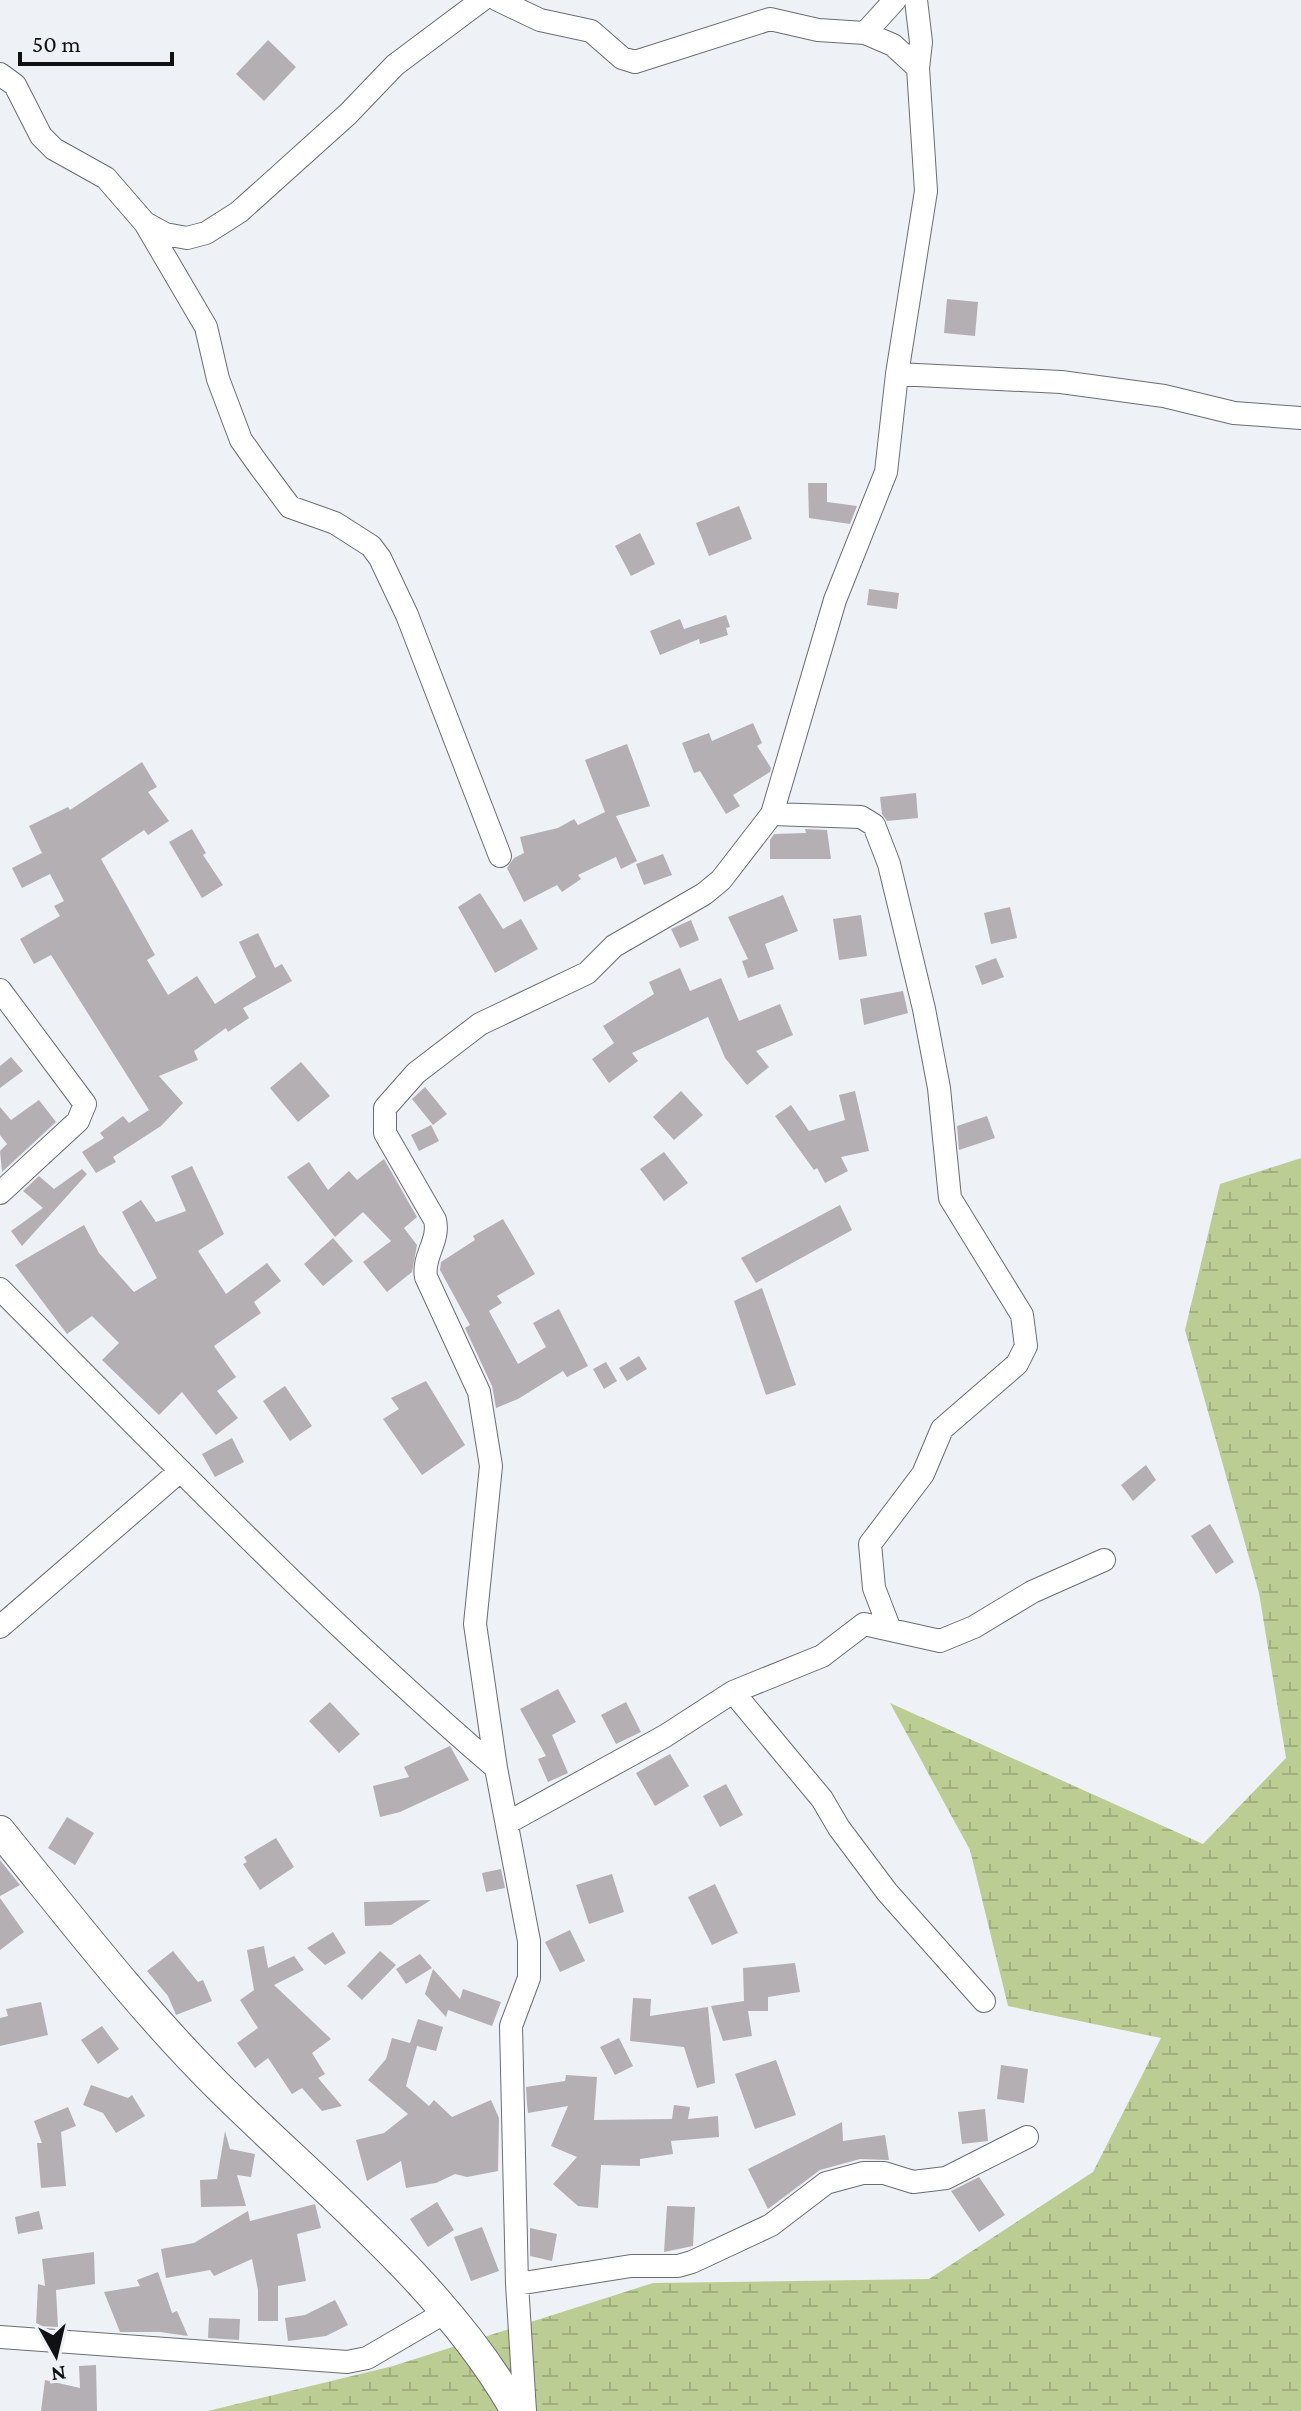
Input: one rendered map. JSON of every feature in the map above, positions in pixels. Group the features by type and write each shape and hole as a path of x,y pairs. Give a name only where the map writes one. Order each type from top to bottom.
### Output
{"street":[{"path":"145,223 165,234 187,238 206,233 239,212 348,114 395,65 482,0"},
{"path":"498,0 540,20 591,31 622,58 635,62 770,19 818,30 865,33 893,45 918,68"},
{"path":"865,33 895,0"},
{"path":"525,2411 517,2284 511,2026 529,1978 529,1941 496,1768 475,1624 491,1466 485,1416 460,1347 426,1277 424,1268 437,1229 385,1133 385,1108 416,1073 480,1024 587,973 614,946 704,894 721,880 772,814 835,600 883,485 926,191 918,68 921,42 916,0"},
{"path":"0,74 15,85 41,136 54,149 106,178 145,223 206,327 222,391 241,440 290,507 335,523 371,546 380,558 413,629 500,856"},
{"path":"897,374 1061,382 1164,396 1234,413 1301,418"},
{"path":"772,814 861,817 874,825 889,864 924,1009 939,1088 950,1198 1011,1290 1022,1315 1026,1346 1017,1364 942,1429 923,1474 870,1544 874,1588 889,1627"},
{"path":"0,990 85,1104 78,1121 0,1193"},
{"path":"0,1289 180,1471 426,1708 496,1768"},
{"path":"0,1627 180,1471"},
{"path":"507,1823 665,1736 733,1692 822,1656 864,1624 889,1627 929,1641 940,1641 974,1627 1032,1592 1104,1560"},
{"path":"733,1692 822,1799 839,1828 887,1892 984,2001"},
{"path":"0,1831 143,2006 217,2085 338,2197 444,2313 495,2373 516,2411"},
{"path":"517,2284 631,2266 678,2266 734,2244 771,2225 826,2183 863,2173 884,2173 913,2182 946,2178 1027,2137"},
{"path":"0,2337 347,2362 367,2358 444,2313"}],"green space":[{"path":"1301,1158 1301,2411 208,2411 393,2366 653,2283 929,2279 1093,2172 1161,2038 1008,2006 970,1850 890,1703 1203,1844 1286,1758 1259,1593 1185,1330 1220,1184"}],"building":[{"path":"268,40 296,67 264,101 236,74"},
{"path":"947,299 978,302 975,336 944,333"},
{"path":"808,483 827,483 827,502 857,506 850,524 809,518"},
{"path":"739,506 752,539 709,556 696,523"},
{"path":"640,533 655,564 631,576 615,546"},
{"path":"869,589 899,593 897,609 867,605"},
{"path":"726,615 730,627 726,628 728,635 700,644 699,639 660,655 650,631 680,619 684,629"},
{"path":"753,723 762,743 757,746 771,768 770,772 733,795 740,806 726,814 700,771 694,773 682,743 709,733 712,741"},
{"path":"627,744 650,806 616,816 637,861 621,869 616,857 578,875 581,879 562,892 557,885 524,902 507,868 514,858 524,853 520,837 558,828 574,819 578,825 605,812 585,760"},
{"path":"142,762 157,787 148,792 169,821 148,835 144,830 101,859 155,955 147,960 168,995 197,976 215,1004 256,977 239,942 258,933 275,968 282,964 292,981 243,1008 249,1018 228,1032 226,1028 194,1051 198,1060 159,1076 183,1103 161,1126 113,1157 116,1162 96,1173 82,1152 104,1138 100,1133 123,1116 129,1123 149,1110 51,955 34,964 20,939 60,916 54,906 64,901 50,874 22,888 12,868 42,853 29,826 68,807 70,810"},
{"path":"916,793 918,818 887,821 882,814 880,797"},
{"path":"192,829 206,853 203,855 223,885 202,898 169,842"},
{"path":"805,829 827,830 831,859 770,859 770,840 774,834 806,833"},
{"path":"663,854 672,875 644,885 636,864"},
{"path":"480,893 503,929 521,919 538,949 495,973 458,907"},
{"path":"783,895 798,931 765,944 774,969 748,978 742,961 748,959 728,917"},
{"path":"1010,907 1017,938 991,944 984,913"},
{"path":"861,915 867,956 839,960 833,919"},
{"path":"691,920 699,940 680,948 671,929"},
{"path":"996,958 1004,977 982,985 975,966"},
{"path":"680,968 690,991 721,978 739,1021 780,1004 793,1035 756,1051 769,1067 747,1085 725,1058 708,1017 632,1053 638,1061 609,1083 592,1059 614,1043 603,1026 654,994 649,982"},
{"path":"903,991 908,1013 864,1025 860,999"},
{"path":"11,1057 23,1071 0,1088 0,1066"},
{"path":"301,1062 330,1096 298,1122 270,1088"},
{"path":"425,1087 447,1114 433,1125 412,1099"},
{"path":"681,1091 703,1115 674,1140 653,1117"},
{"path":"855,1091 869,1151 841,1157 848,1171 825,1183 817,1168 814,1170 775,1116 791,1105 809,1131 845,1120 839,1095"},
{"path":"39,1100 56,1122 2,1172 0,1151 7,1144 0,1135 0,1107 11,1120"},
{"path":"987,1116 995,1138 959,1150 957,1126"},
{"path":"431,1125 439,1141 419,1151 411,1135"},
{"path":"664,1152 688,1183 664,1201 640,1169"},
{"path":"384,1159 417,1217 404,1228 417,1245 412,1272 387,1292 363,1262 391,1241 363,1212 335,1237 287,1177 309,1162 328,1190 349,1171 357,1180"},
{"path":"192,1166 224,1234 198,1251 226,1294 267,1263 281,1281 254,1302 261,1313 214,1346 236,1377 217,1391 238,1418 216,1435 182,1392 159,1415 102,1360 119,1343 92,1316 67,1334 15,1265 84,1225 99,1253 134,1292 157,1278 122,1212 141,1200 156,1222 186,1211 171,1176"},
{"path":"82,1169 87,1174 22,1246 11,1231 43,1208 23,1191 39,1176 54,1189"},
{"path":"840,1205 852,1230 756,1283 741,1258"},
{"path":"503,1219 535,1274 497,1296 502,1303 489,1311 518,1364 546,1347 533,1323 559,1309 588,1366 567,1377 563,1371 518,1399 496,1408 492,1386 465,1328 470,1325 440,1270 441,1262 475,1240 473,1236"},
{"path":"333,1238 353,1261 323,1286 304,1264"},
{"path":"762,1288 796,1385 766,1395 734,1301"},
{"path":"639,1356 647,1369 627,1381 619,1368"},
{"path":"606,1362 617,1381 604,1389 593,1369"},
{"path":"426,1381 465,1445 422,1475 383,1419 399,1409 391,1398"},
{"path":"285,1386 312,1426 290,1441 263,1401"},
{"path":"232,1438 244,1462 215,1477 202,1454"},
{"path":"1146,1465 1156,1480 1133,1501 1121,1485"},
{"path":"1210,1524 1234,1562 1216,1574 1191,1536"},
{"path":"558,1689 576,1722 552,1735 568,1773 548,1782 538,1759 546,1756 520,1709"},
{"path":"330,1702 360,1734 339,1753 309,1721"},
{"path":"626,1702 641,1732 616,1744 601,1715"},
{"path":"450,1746 469,1780 400,1812 380,1817 373,1786 409,1777 404,1767"},
{"path":"670,1754 689,1786 655,1806 636,1773"},
{"path":"726,1784 743,1815 720,1827 703,1796"},
{"path":"67,1817 94,1833 75,1865 48,1848"},
{"path":"276,1838 294,1867 260,1890 243,1864 247,1862 244,1857"},
{"path":"0,1860 20,1885 0,1896"},
{"path":"501,1869 505,1888 486,1892 482,1873"},
{"path":"612,1874 624,1912 589,1924 576,1885"},
{"path":"715,1884 738,1933 712,1945 688,1897"},
{"path":"0,1898 24,1932 0,1950"},
{"path":"431,1900 391,1925 365,1926 364,1902"},
{"path":"570,1930 585,1961 560,1972 545,1942"},
{"path":"333,1932 346,1953 325,1965 307,1948"},
{"path":"264,1946 268,1968 294,1956 304,1970 274,1985 331,2039 312,2053 325,2074 318,2078 342,2106 322,2111 302,2088 292,2094 268,2058 255,2068 237,2043 258,2028 240,2000 254,1990 247,1950"},
{"path":"173,1951 198,1982 203,1980 212,2001 176,2015 168,1996 147,1971"},
{"path":"380,1951 396,1965 362,2000 347,1986"},
{"path":"420,1954 432,1968 406,1984 396,1969"},
{"path":"795,1963 800,1992 768,1997 768,2011 748,2011 752,2036 723,2041 711,2006 744,2001 743,1968"},
{"path":"433,1969 460,1999 463,1989 501,2002 492,2026 448,2010 446,2017 425,1994"},
{"path":"633,1998 651,1999 650,2016 708,2007 715,2083 697,2088 684,2047 630,2041"},
{"path":"41,2002 48,2035 0,2046 0,2018 8,2016 6,2009"},
{"path":"418,2019 443,2027 436,2051 417,2046 406,2086 429,2106 434,2100 452,2117 491,2100 499,2118 498,2171 467,2177 455,2174 436,2183 406,2188 401,2161 367,2181 356,2140 384,2133 408,2114 368,2080 386,2059 392,2038 410,2043"},
{"path":"102,2026 119,2049 98,2064 81,2040"},
{"path":"619,2038 633,2066 615,2075 600,2047"},
{"path":"776,2060 796,2115 755,2129 735,2074"},
{"path":"1001,2065 1028,2069 1024,2103 997,2099"},
{"path":"566,2075 597,2077 594,2120 672,2119 674,2105 690,2107 688,2119 718,2116 719,2137 671,2141 673,2154 640,2159 640,2166 601,2165 598,2208 578,2206 553,2184 577,2157 551,2146 568,2106 528,2113 527,2104 526,2087 565,2081"},
{"path":"91,2085 128,2098 132,2095 145,2116 116,2133 103,2113 83,2105"},
{"path":"68,2107 76,2126 61,2132 66,2186 41,2188 37,2143 42,2143 34,2121"},
{"path":"985,2109 988,2141 962,2144 958,2112"},
{"path":"842,2122 843,2141 885,2135 889,2160 860,2159 820,2170 768,2209 748,2169"},
{"path":"225,2131 230,2149 255,2154 251,2177 237,2175 246,2206 201,2207 200,2180 217,2179"},
{"path":"979,2177 1005,2215 979,2232 951,2191"},
{"path":"437,2202 454,2230 428,2247 410,2219"},
{"path":"315,2204 321,2228 297,2234 306,2281 278,2286 278,2321 258,2321 258,2290 252,2259 214,2276 210,2270 166,2278 161,2249 194,2243 248,2211 250,2221"},
{"path":"667,2206 695,2207 693,2246 664,2252"},
{"path":"39,2211 43,2229 18,2234 15,2217"},
{"path":"482,2227 499,2271 471,2281 454,2237"},
{"path":"530,2228 557,2234 552,2261 530,2256"},
{"path":"94,2252 95,2284 56,2290 58,2327 36,2326 38,2284 45,2286 42,2259"},
{"path":"158,2272 172,2313 177,2311 188,2336 120,2332 104,2292 140,2286 137,2280"},
{"path":"335,2300 348,2325 326,2336 288,2341 285,2318 305,2315"},
{"path":"209,2318 240,2319 239,2340 208,2338"},
{"path":"96,2365 97,2411 41,2411 45,2380 80,2388 79,2366"}]}
